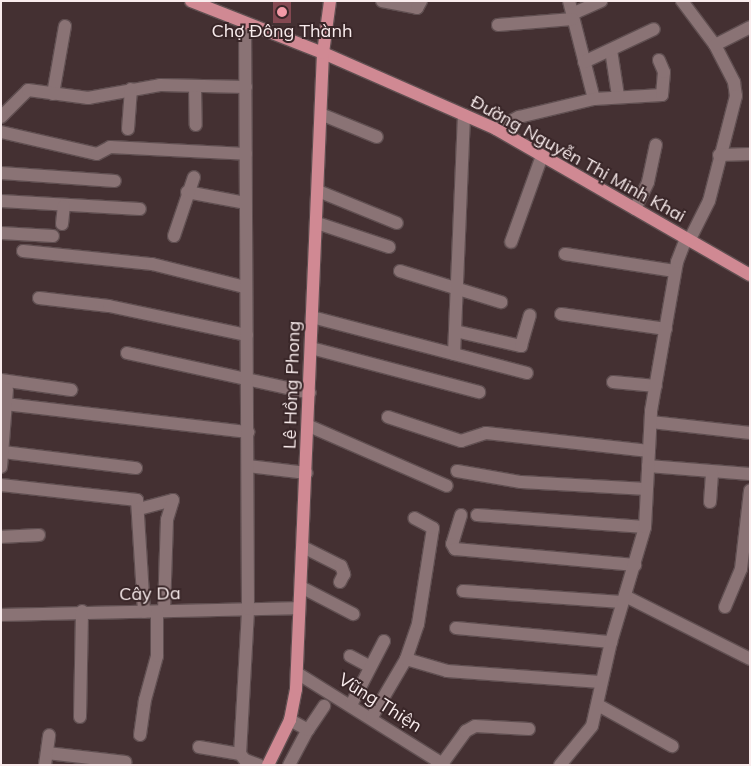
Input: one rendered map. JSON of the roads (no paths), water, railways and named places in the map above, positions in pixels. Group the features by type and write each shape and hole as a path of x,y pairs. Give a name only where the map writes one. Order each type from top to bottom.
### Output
{"main road":[{"name":"Đường Nguyễn Thị Minh Khai","path":"191,1 245,24 323,53 496,129 750,276"},
{"name":"Lê Hồng Phong","path":"268,765 290,720 297,673 307,474 316,223 323,115 323,53 330,1"}],"street":[{"path":"382,1 417,8 421,1"},
{"path":"568,1 594,99"},
{"path":"498,25 573,17 601,1"},
{"path":"560,765 590,731 598,705 601,682 611,642 623,599 636,565 644,527 651,422 675,271 688,240 709,201 719,155 736,96 734,82 715,45 682,1"},
{"path":"240,754 248,610 245,24"},
{"path":"53,94 65,26"},
{"path":"715,45 750,27"},
{"path":"584,62 654,30"},
{"path":"611,50 618,96"},
{"path":"496,129 519,117 594,99 618,96 662,95 664,80 659,60"},
{"path":"1,117 17,104 26,90 97,97 131,89 195,86 246,87"},
{"path":"195,86 196,125"},
{"path":"128,129 131,89"},
{"path":"323,115 377,138"},
{"path":"454,354 464,115"},
{"path":"1,132 97,154 110,147 246,154"},
{"path":"635,209 648,182 656,145"},
{"path":"719,155 750,154"},
{"path":"511,242 542,156"},
{"path":"1,173 115,181"},
{"path":"174,236 187,192 194,177"},
{"path":"318,191 397,223"},
{"path":"187,192 245,203"},
{"path":"1,200 64,206 140,209"},
{"path":"62,224 64,206"},
{"path":"316,223 389,247"},
{"path":"1,232 53,236"},
{"path":"23,251 152,264 245,287"},
{"path":"565,254 675,271"},
{"path":"400,271 456,290 501,302"},
{"path":"39,298 109,306 247,335"},
{"path":"561,314 666,330"},
{"path":"455,331 521,346 530,315"},
{"path":"312,317 527,373"},
{"path":"311,348 479,392"},
{"path":"127,352 248,381 310,393"},
{"path":"613,382 656,386"},
{"path":"1,467 5,404 4,384 71,390"},
{"path":"5,404 248,432"},
{"path":"388,417 453,440 486,433 649,451"},
{"path":"651,422 750,434"},
{"path":"309,426 447,486"},
{"path":"3,452 136,468"},
{"path":"248,466 307,474"},
{"path":"648,466 750,474"},
{"path":"457,471 521,482 647,489"},
{"path":"710,502 712,472"},
{"path":"1,485 134,499 139,502 144,612"},
{"path":"726,607 741,569 750,491"},
{"path":"139,509 173,500 168,520 157,656 145,700 140,735"},
{"path":"461,515 452,544 455,549 636,565"},
{"path":"477,515 644,527"},
{"path":"372,717 406,659 418,624 433,528 414,518"},
{"path":"1,537 39,534"},
{"path":"303,547 341,566 344,574 340,582"},
{"path":"301,587 353,614"},
{"path":"464,591 623,599 748,658"},
{"name":"Cây Da","path":"1,615 82,611 161,612 299,608"},
{"path":"80,717 82,611"},
{"path":"456,628 611,642"},
{"path":"351,705 384,641"},
{"path":"350,656 370,666"},
{"path":"406,659 447,671 601,682"},
{"name":"Vũng Thiện","path":"297,673 372,717 443,764"},
{"path":"598,705 672,746"},
{"path":"288,765 324,706"},
{"path":"290,720 308,730"},
{"path":"443,764 471,728 529,729"},
{"path":"49,735 46,759 125,762"},
{"path":"199,747 240,754 245,760 259,765"}],"place":[{"name":"Chợ Đông Thành","path":"282,12"}]}
